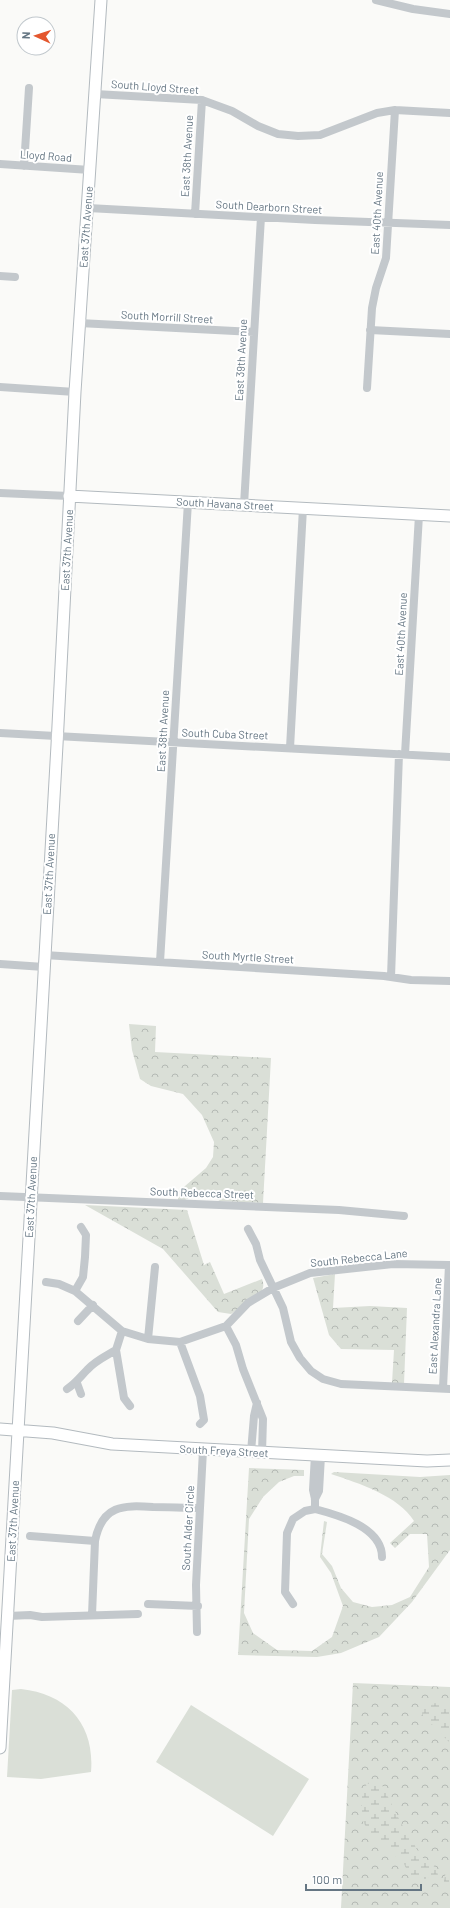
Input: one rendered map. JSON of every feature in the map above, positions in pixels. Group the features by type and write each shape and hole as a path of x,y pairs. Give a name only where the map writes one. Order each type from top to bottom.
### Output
{"street":[{"name":"East 37th Avenue","path":"0,1748 2,1661 7,1619 18,1430 75,392 101,0"},
{"path":"376,0 413,9 450,14"},
{"path":"24,166 29,88"},
{"name":"South Lloyd Street","path":"95,94 202,100 232,111 258,126 278,134 298,136 320,135 377,113 394,110 450,113"},
{"name":"East 38th Avenue","path":"195,214 202,100"},
{"name":"East 40th Avenue","path":"367,388 372,308 376,288 386,258 394,110"},
{"name":"Lloyd Road","path":"0,164 90,170"},
{"name":"South Dearborn Street","path":"88,208 261,218 450,225"},
{"name":"East 39th Avenue","path":"244,505 261,218"},
{"path":"0,276 15,277"},
{"name":"South Morrill Street","path":"80,323 254,332"},
{"path":"370,330 450,334"},
{"path":"0,387 75,392"},
{"name":"South Havana Street","path":"0,493 450,516"},
{"name":"East 38th Avenue","path":"160,962 188,502"},
{"path":"290,748 303,508"},
{"name":"East 40th Avenue","path":"391,977 402,754 419,514"},
{"name":"South Cuba Street","path":"0,733 450,757"},
{"name":"South Myrtle Street","path":"44,955 391,977 411,980 450,981"},
{"path":"0,964 44,967"},
{"name":"South Rebecca Street","path":"0,1196 340,1210 404,1216"},
{"path":"75,1291 83,1277 86,1235 81,1227"},
{"path":"248,1229 256,1244 260,1260 283,1308 291,1342 300,1358 311,1371 323,1379 341,1384 447,1389"},
{"name":"South Rebecca Lane","path":"226,1326 248,1303 273,1288 310,1273 332,1269 393,1264 449,1265"},
{"name":"East Alexandra Lane","path":"447,1389 449,1265"},
{"path":"148,1339 155,1267"},
{"path":"46,1282 59,1284 75,1291 122,1331 148,1339 180,1342 226,1326 236,1345 243,1369 256,1403 254,1416 256,1453"},
{"path":"78,1321 93,1305"},
{"path":"122,1331 116,1350 124,1398 130,1406"},
{"path":"180,1342 200,1396 204,1423"},
{"path":"67,1389 77,1383 88,1369 101,1358 116,1350"},
{"path":"77,1383 80,1394"},
{"name":"South Freya Street","path":"0,1429 53,1433 112,1444 318,1456 427,1461 450,1460"},
{"name":"South Alder Circle","path":"197,1632 198,1606 196,1585 203,1450"},
{"path":"315,1509 313,1490 318,1456"},
{"path":"92,1615 95,1541 97,1532 105,1516 120,1507 128,1505 200,1508"},
{"path":"293,1604 285,1592 284,1584 287,1533 293,1519 305,1511 315,1509 342,1517 374,1535 382,1549 382,1556"},
{"path":"30,1536 95,1541"},
{"path":"148,1604 198,1606"},
{"path":"7,1619 30,1620 42,1617 138,1614"}],"green space":[{"path":"129,1024 156,1026 155,1052 271,1058 263,1203 220,1201 207,1194 194,1195 185,1200 178,1200 178,1192 206,1168 213,1157 214,1142 202,1115 183,1094 151,1086 140,1079 132,1050"},
{"path":"85,1205 187,1210 204,1265 210,1262 224,1294 262,1279 262,1290 231,1314 218,1312 163,1249"},
{"path":"335,1274 333,1308 370,1306 407,1308 404,1384 392,1383 394,1350 341,1349 329,1335 313,1278"},
{"path":"249,1468 304,1470 304,1476 294,1476 279,1482 263,1497 249,1519 244,1613 253,1633 277,1650 312,1651 332,1637 343,1606 331,1573 320,1557 324,1521 327,1522 322,1554 332,1566 341,1588 353,1602 372,1607 392,1605 410,1597 429,1567 427,1534 410,1534 395,1548 390,1543 414,1521 407,1512 398,1504 365,1486 331,1474 334,1472 420,1477 450,1475 450,1550 412,1602 379,1637 341,1653 317,1657 238,1655"},
{"path":"353,1683 450,1687 450,1908 341,1908"},
{"path":"21,1689 38,1692 52,1697 65,1705 75,1715 83,1726 88,1740 91,1755 91,1772 41,1779 7,1777 12,1690"},
{"path":"437,1703 450,1703 450,1743 422,1714 423,1707"},
{"path":"191,1705 309,1779 273,1836 156,1762"},
{"path":"372,1779 382,1785 401,1823 421,1856 436,1868 438,1875 425,1879 410,1876 403,1862 378,1842 368,1831 362,1819 362,1790"},
{"path":"447,1870 450,1870 450,1896 444,1886"}]}
